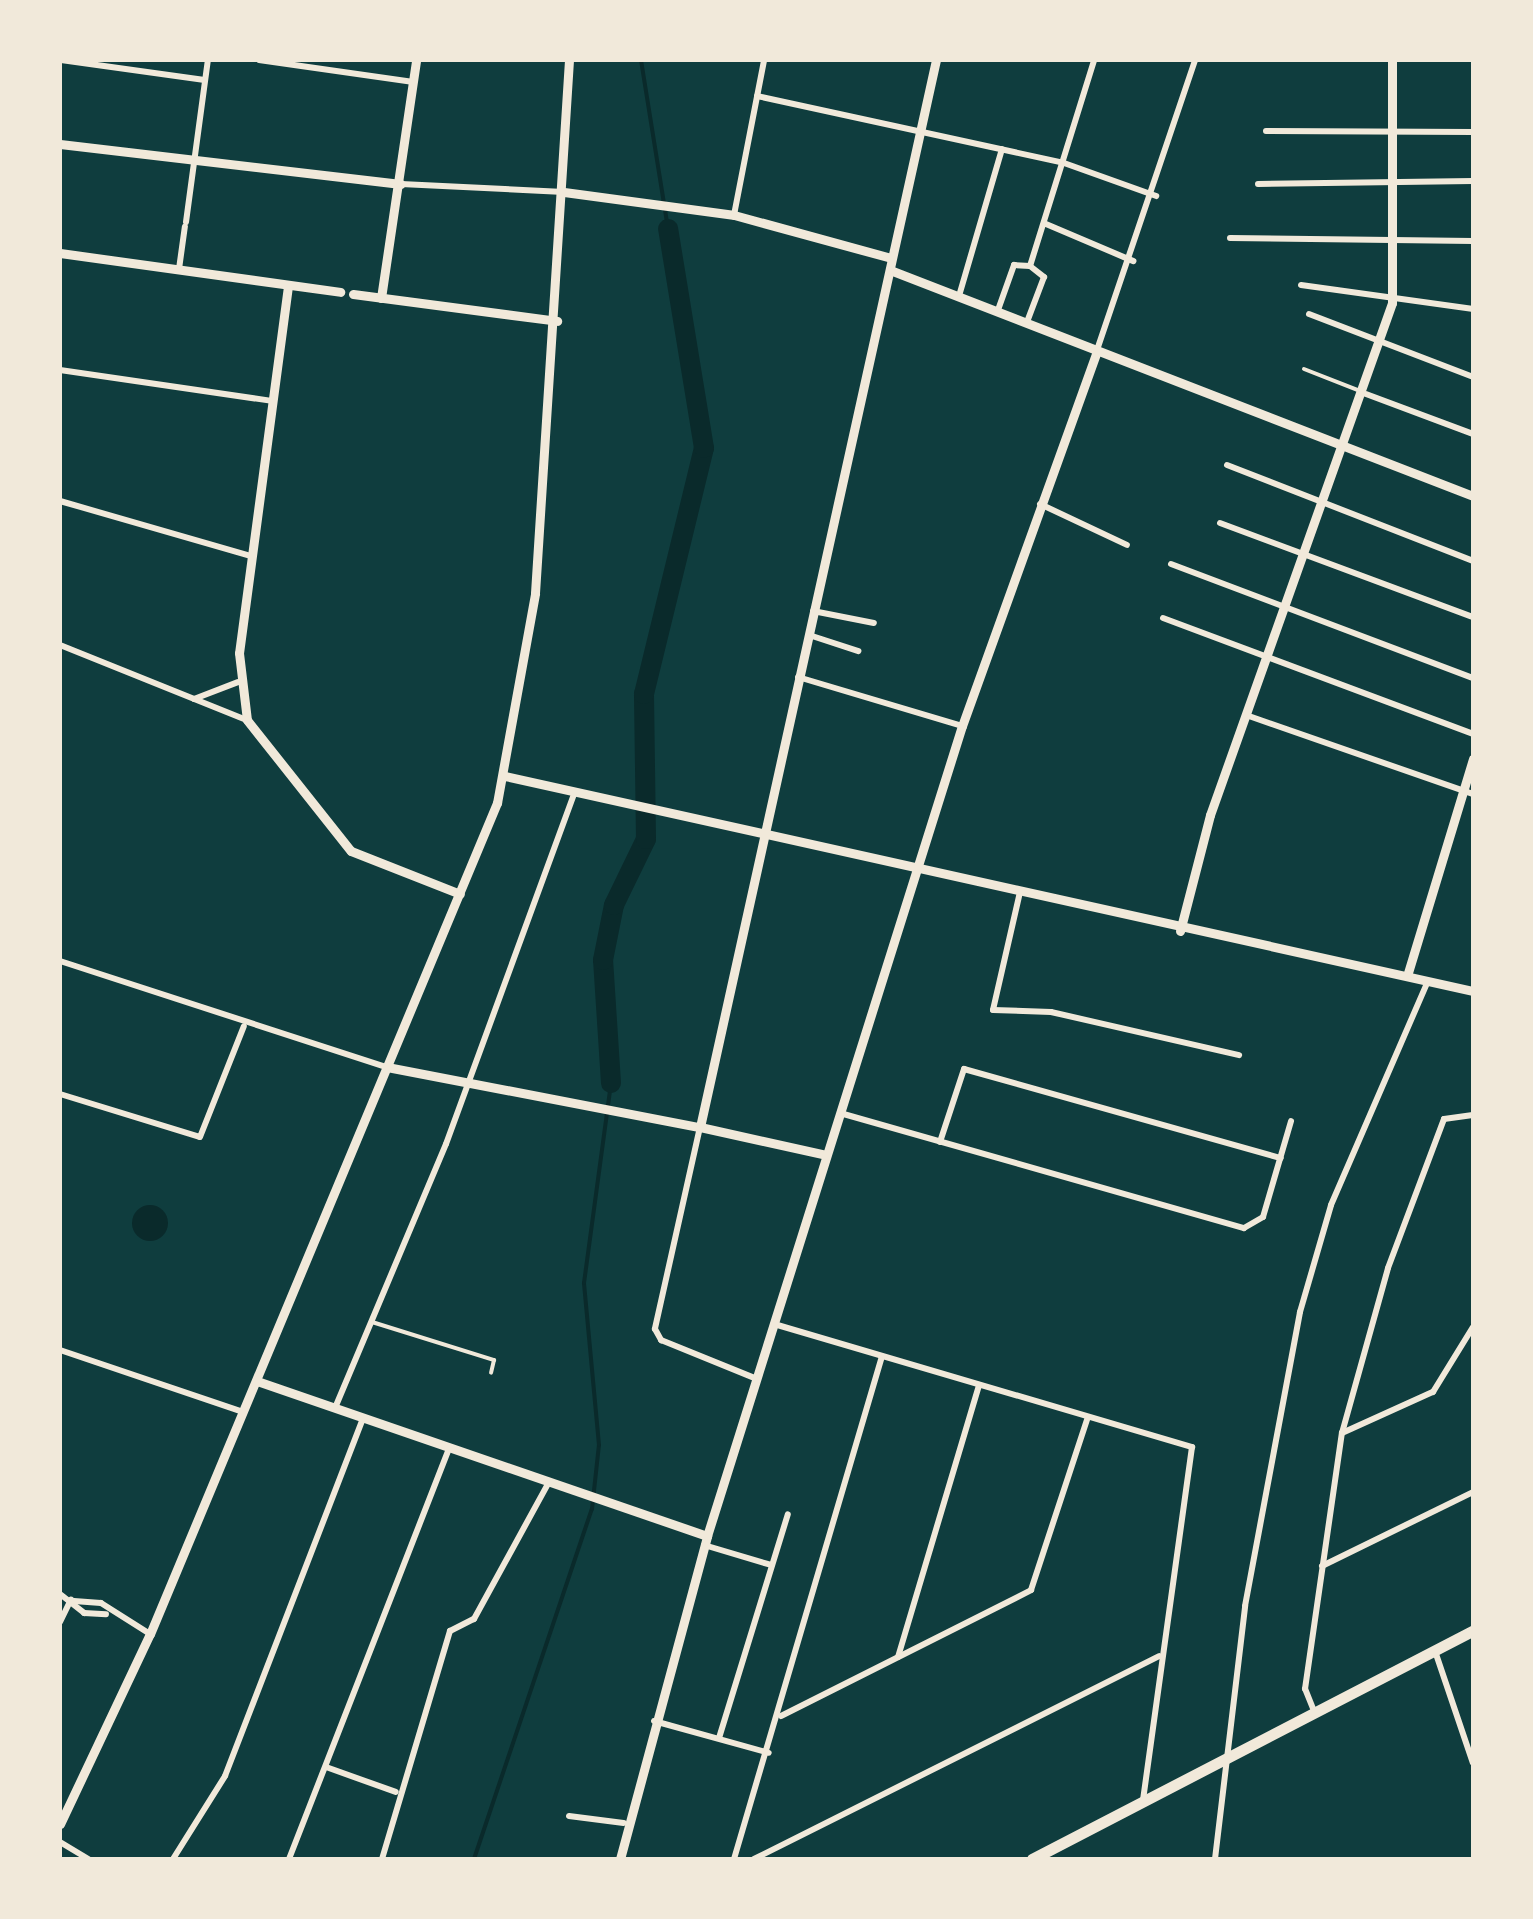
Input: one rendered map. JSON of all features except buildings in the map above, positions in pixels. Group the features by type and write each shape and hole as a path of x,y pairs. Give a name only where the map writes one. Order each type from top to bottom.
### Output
{"highway":[{"path":"1032,1859 1473,1630"}],"street":[{"path":"61,60 205,80"},
{"path":"179,270 208,60"},
{"path":"260,60 413,82"},
{"path":"382,298 416,60"},
{"path":"60,1824 150,1634 460,894 505,776 526,671 557,321 569,60"},
{"path":"734,215 764,60"},
{"path":"757,1379 657,1336 762,834 936,60"},
{"path":"1030,266 1094,60"},
{"path":"620,1859 624,1822 705,1540 962,726 1061,446 1156,196 1195,60"},
{"path":"1180,931 1246,714 1366,394 1392,303 1388,132 1392,60"},
{"path":"757,96 1064,163 1156,196"},
{"path":"1266,131 1473,132"},
{"path":"60,144 194,163 400,184 644,198 734,215 890,264 1097,351 1473,496"},
{"path":"959,296 1002,149"},
{"path":"1258,184 1473,181"},
{"path":"1046,224 1133,261"},
{"path":"1230,238 1473,241"},
{"path":"60,254 340,292"},
{"path":"998,310 1014,265 1030,266 1044,277 1027,322"},
{"path":"1301,285 1392,303 1473,309"},
{"path":"288,286 238,682 247,720 352,851 460,894"},
{"path":"354,294 557,321"},
{"path":"1309,314 1473,377"},
{"path":"60,370 272,401"},
{"path":"1366,394 1473,434"},
{"path":"1227,465 1473,561"},
{"path":"60,501 251,556"},
{"path":"1040,504 1128,545"},
{"path":"1220,523 1473,618"},
{"path":"1171,564 1473,678"},
{"path":"814,611 874,623"},
{"path":"1162,618 1473,734"},
{"path":"809,636 858,651"},
{"path":"60,645 247,720"},
{"path":"797,677 962,726"},
{"path":"191,700 238,682"},
{"path":"1246,714 1473,794"},
{"path":"1407,976 1473,758"},
{"path":"505,776 1180,931 1473,991"},
{"path":"334,1409 465,1088 575,792"},
{"path":"1020,892 992,1010 1051,1012 1238,1055"},
{"path":"60,961 244,1026 465,1088 632,1114 826,1155"},
{"path":"1214,1859 1225,1758 1300,1312 1331,1205 1428,982"},
{"path":"60,1094 200,1136 244,1026"},
{"path":"940,1142 964,1070 1281,1158"},
{"path":"840,1113 1244,1228 1260,1222 1291,1121"},
{"path":"1315,1712 1305,1689 1342,1433 1388,1268 1444,1119 1473,1115"},
{"path":"774,1324 1192,1446 1159,1656 1143,1801"},
{"path":"1342,1433 1434,1392 1473,1327"},
{"path":"60,1350 244,1412"},
{"path":"734,1859 780,1717 882,1356"},
{"path":"257,1381 570,1488 772,1564"},
{"path":"898,1658 979,1386"},
{"path":"780,1717 1031,1590 1088,1417"},
{"path":"174,1859 225,1776 363,1419"},
{"path":"289,1859 450,1448"},
{"path":"382,1859 396,1792 450,1631 474,1619 549,1482"},
{"path":"1320,1566 1473,1492"},
{"path":"719,1738 788,1514"},
{"path":"60,1594 72,1600 101,1603 106,1614"},
{"path":"72,1600 84,1613 106,1614 150,1634"},
{"path":"60,1622 72,1600"},
{"path":"1435,1651 1473,1763"},
{"path":"754,1859 1159,1656"},
{"path":"654,1720 769,1753"},
{"path":"326,1766 396,1792"},
{"path":"569,1816 624,1822"},
{"path":"60,1842 88,1859"}],"lane":[{"path":"1304,369 1366,394"},
{"path":"372,1322 494,1360 491,1373"}],"water":[{"path":"150,1205 163,1210 168,1223 163,1236 150,1241 137,1236 132,1223 137,1210"}],"waterway":[{"path":"641,60 668,229"},
{"path":"611,1083 603,960 614,905 646,839 644,694 704,448 668,229"},
{"path":"474,1859 592,1509 599,1445 584,1283 611,1083"}]}
